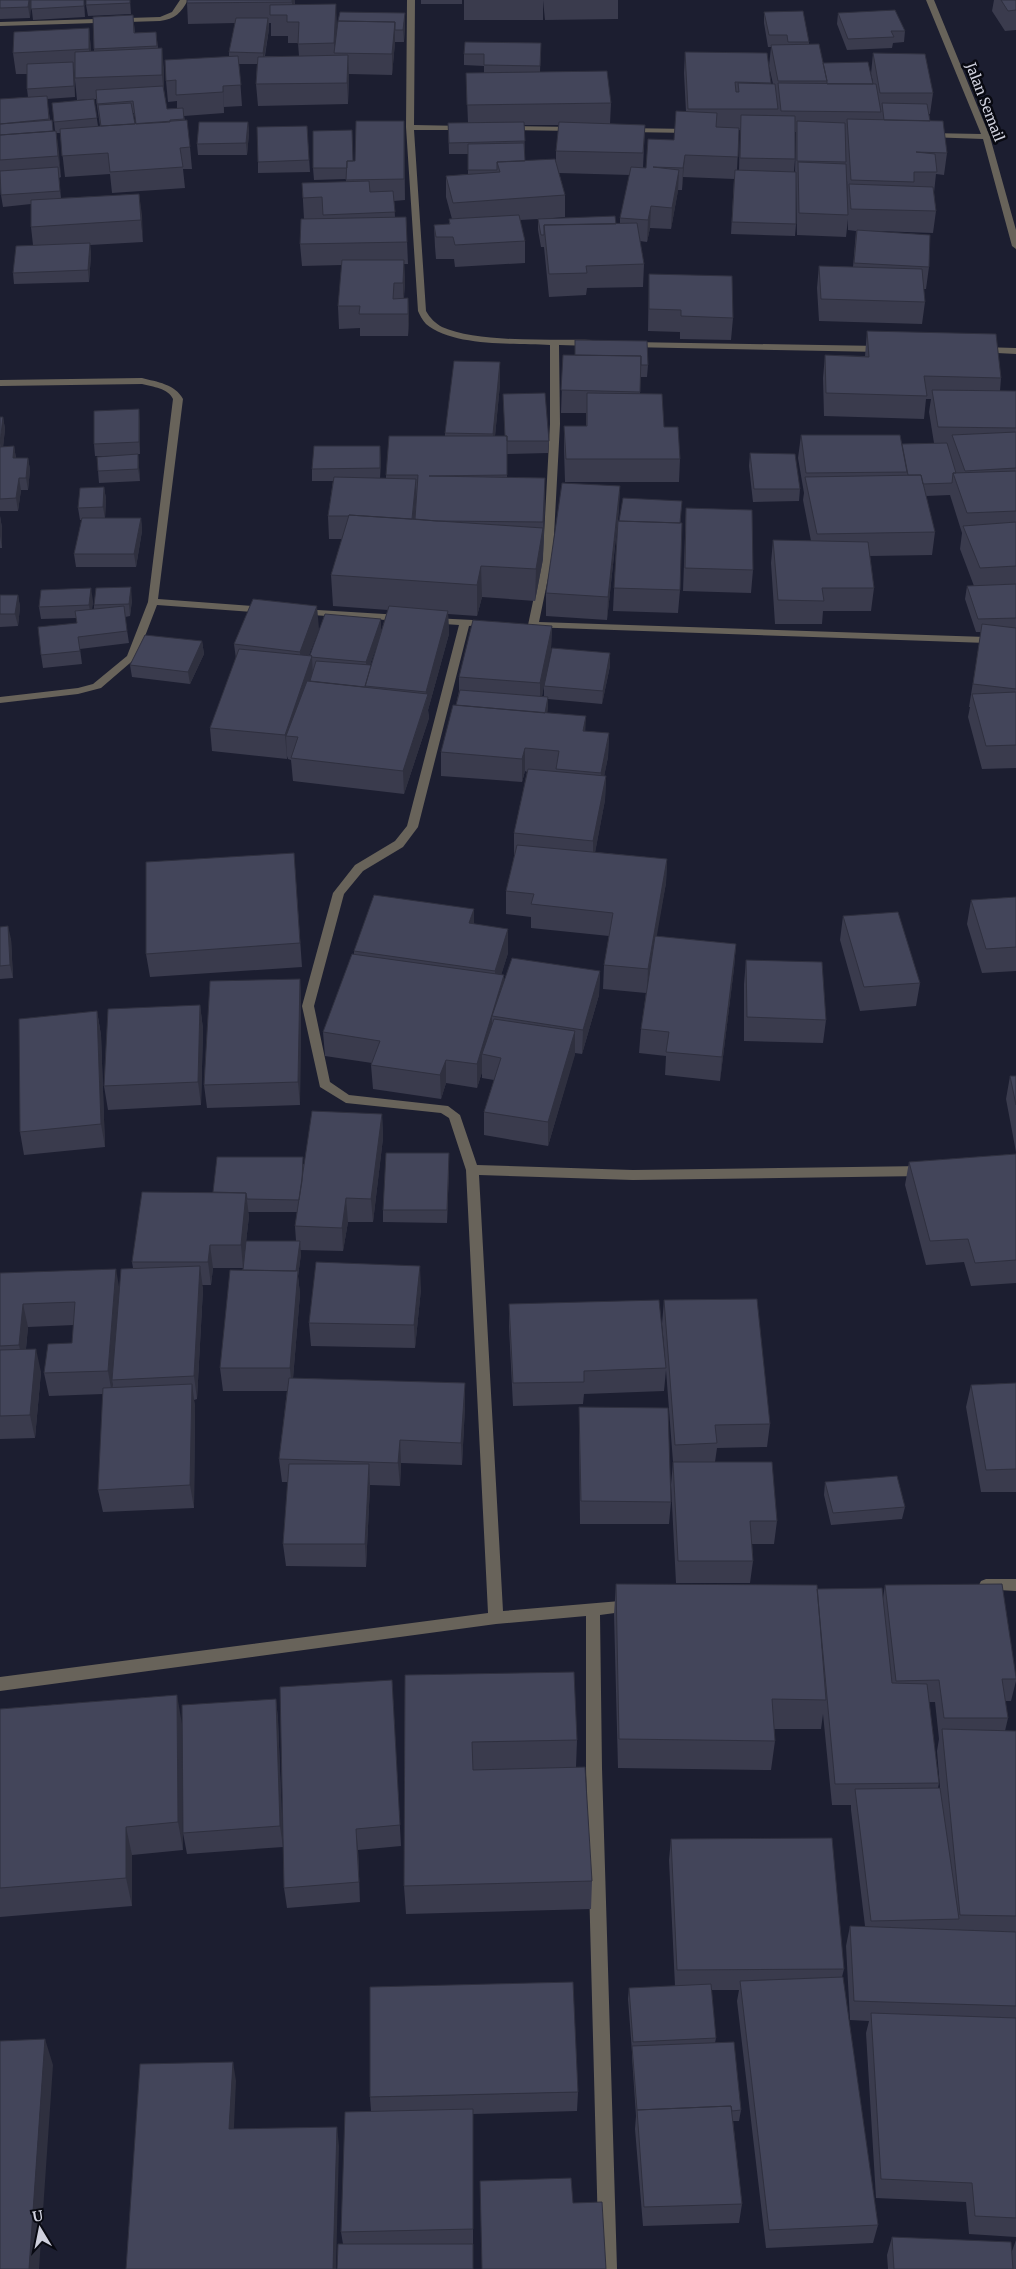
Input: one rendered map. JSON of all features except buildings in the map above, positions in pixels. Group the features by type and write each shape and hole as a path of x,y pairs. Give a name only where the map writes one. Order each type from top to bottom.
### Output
{"street":[{"path":"0,24 160,19 172,17 179,12 184,0"},
{"path":"411,0 410,127 422,311 428,322 438,328 458,335 481,338 603,344"},
{"name":"Jalan Semail","path":"930,0 986,137 1016,246"},
{"path":"410,127 479,128"},
{"path":"499,128 587,130"},
{"path":"617,130 695,131"},
{"path":"920,135 986,137"},
{"path":"554,342 556,424 548,554 528,625 1016,641"},
{"path":"622,344 892,349"},
{"path":"968,350 1016,351"},
{"path":"0,383 142,381 156,384 175,393 178,399 153,602 132,657 120,669 97,686 78,691 0,700"},
{"path":"153,602 484,623"},
{"path":"465,622 412,827 399,844 359,868 339,893 308,1006 324,1084 346,1099 444,1109 454,1115 472,1170 496,1618"},
{"path":"472,1170 633,1175 938,1171"},
{"path":"969,1586 1016,1585"},
{"path":"0,1684 496,1618 642,1605"},
{"path":"593,1609 594,1768 608,2269"}]}
